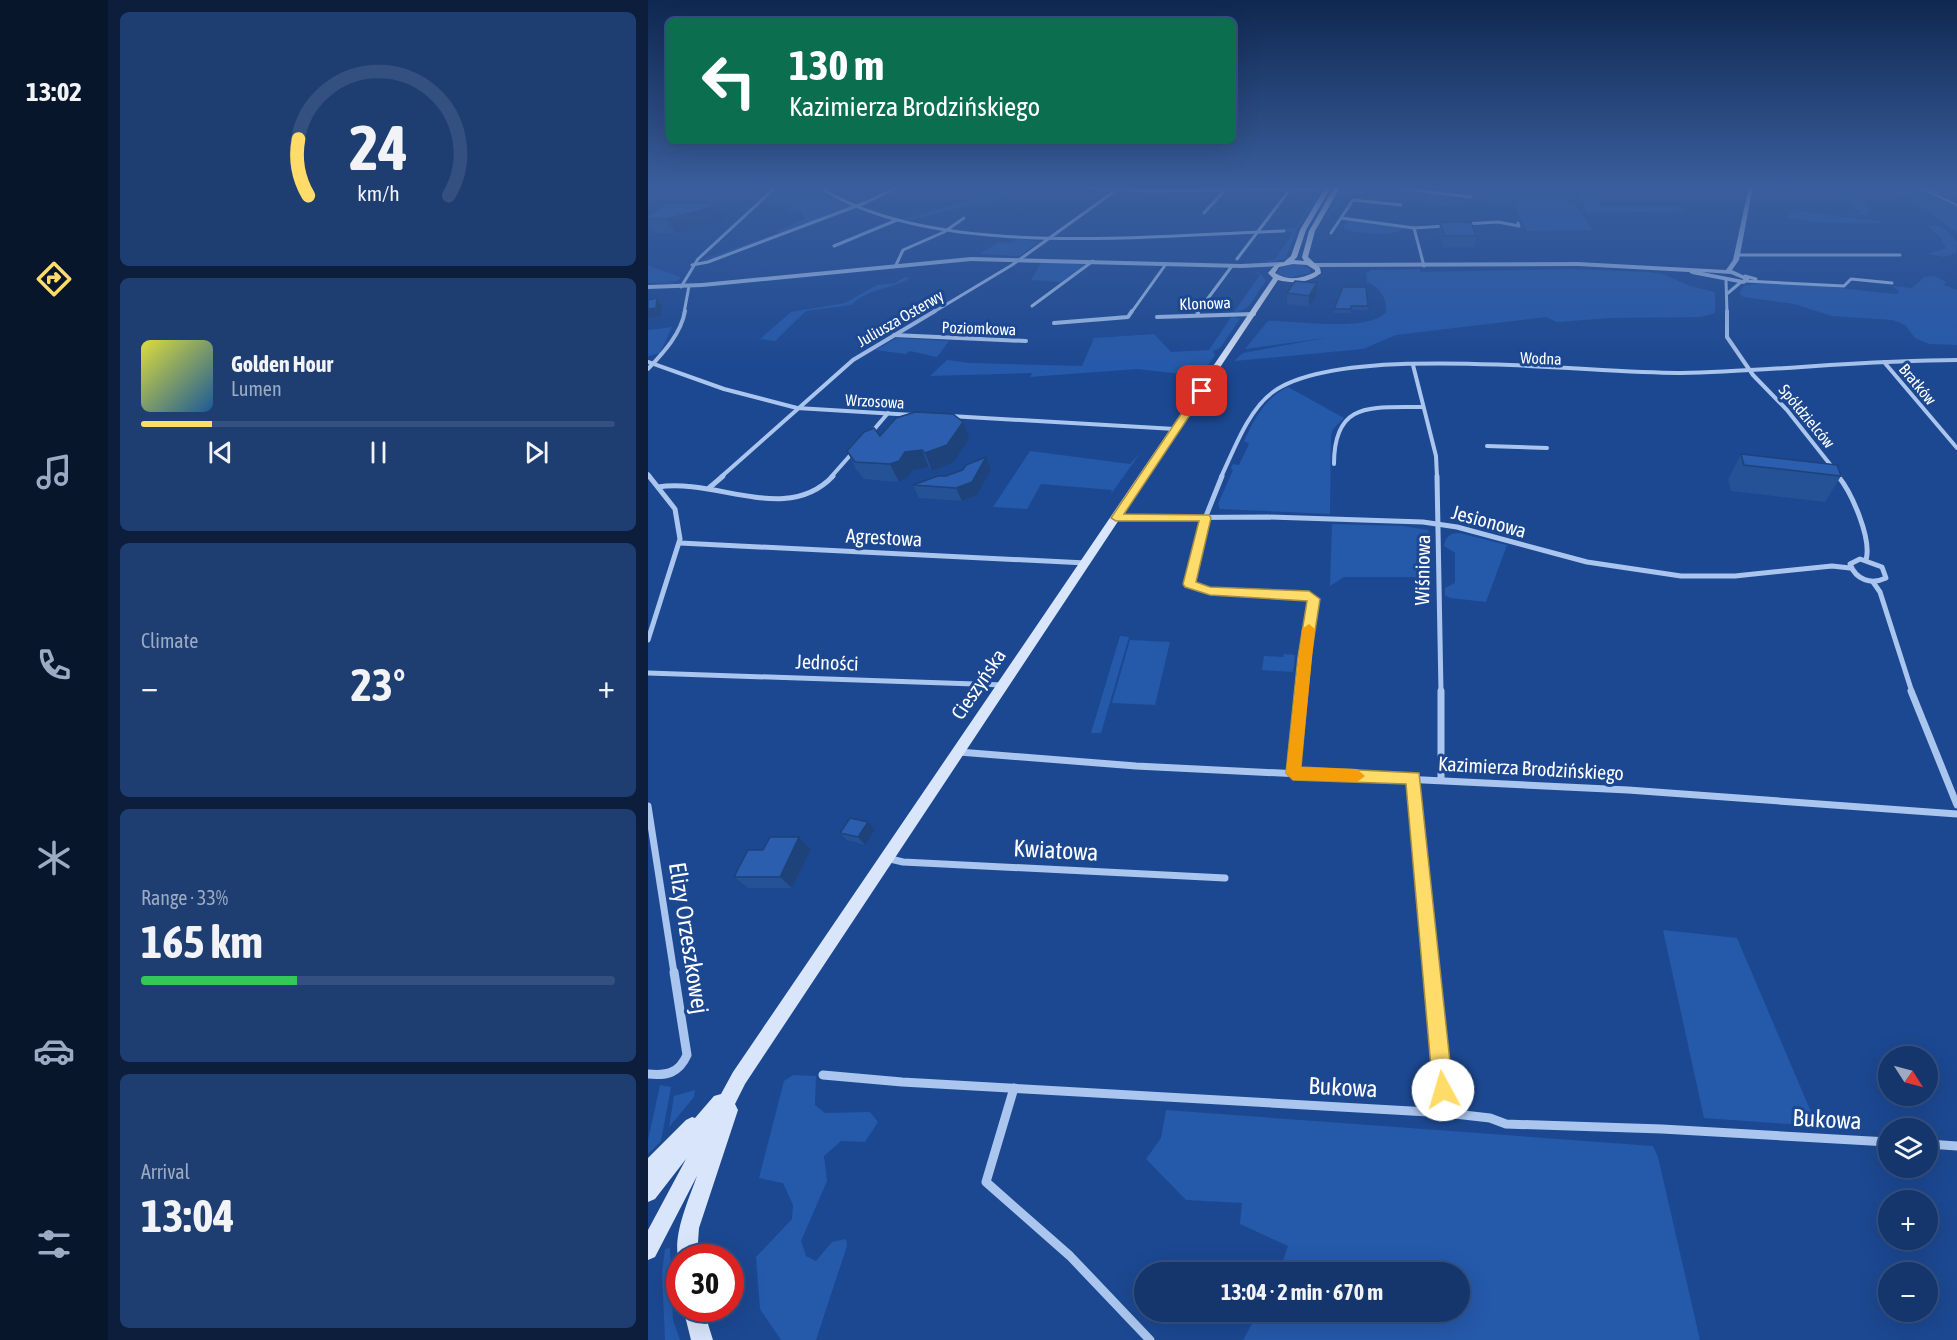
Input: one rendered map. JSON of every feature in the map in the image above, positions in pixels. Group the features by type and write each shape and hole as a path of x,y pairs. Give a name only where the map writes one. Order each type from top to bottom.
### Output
{"main road":[{"path":"1297,249 1294,257 1274,274 1295,280 1318,273 1318,269 1305,257 1307,249"},
{"path":"1285,263 1311,264"},
{"name":"Cieszyńska","path":"1254,314 1274,274"},
{"name":"Cieszyńska","path":"648,1250 740,1078 885,858 1005,685 1254,314 1276,289 1295,280"},
{"path":"648,1171 740,1078"},
{"path":"688,1244 689,1228 740,1078"},
{"name":"Cieszyńska","path":"648,1192 740,1078"},
{"path":"697,1322 702,1340"}],"street":[{"path":"681,287 692,265 710,249"},
{"path":"692,265 708,262 744,249"},
{"path":"896,266 903,250 906,249"},
{"name":"Juliusza Osterwy","path":"709,488 843,367 1036,249"},
{"path":"1237,259 1245,249"},
{"path":"1419,249 1424,266"},
{"path":"1725,276 1736,257 1738,249"},
{"path":"1736,257 1900,255"},
{"path":"1736,257 1738,271 1743,279"},
{"path":"648,287 681,287 960,260 1021,259 1232,266 1285,263"},
{"path":"1032,306 1093,261"},
{"path":"1054,323 1128,317 1166,264"},
{"path":"1311,264 1359,266 1578,264 1692,272 1780,282 1844,286 1851,279 1892,284"},
{"path":"1198,315 1197,312 1232,266"},
{"path":"1241,266 1274,274"},
{"path":"1318,273 1359,266"},
{"name":"Spółdzielców","path":"1725,276 1728,293 1727,337 1749,369 1787,410 1841,479 1866,534 1869,550 1866,560"},
{"path":"1728,293 1743,279"},
{"path":"648,369 650,363 665,351 683,321 689,286"},
{"name":"Klonowa","path":"1157,317 1254,314"},
{"name":"Poziomkowa","path":"894,335 1026,341"},
{"name":"Wodna","path":"1293,773 1305,657 1314,599 1309,595 1210,591 1189,584 1205,518 1254,414 1265,398 1275,390 1297,381 1332,372 1413,365 1645,373 1957,360"},
{"name":"Bratków","path":"1884,362 1957,448"},
{"name":"Wrzosowa","path":"650,363 724,389 797,408 923,415"},
{"name":"Wiśniowa","path":"1413,365 1436,456 1440,524 1441,779"},
{"path":"1334,464 1335,436 1339,427 1351,417 1372,409 1422,407"},
{"path":"868,436 888,413"},
{"path":"946,416 1175,429"},
{"path":"1487,446 1547,448"},
{"path":"658,487 671,484 780,498 804,496 818,490 858,447"},
{"path":"648,474 677,514 680,543 648,640"},
{"name":"Jesionowa","path":"1116,518 1327,518 1440,524 1587,562 1658,574 1734,576 1832,566 1850,568"},
{"name":"Agrestowa","path":"680,543 1086,563"},
{"path":"1866,560 1886,571 1884,580 1873,582 1861,578 1850,568 1852,562 1866,560"},
{"path":"1873,582 1880,592 1903,674 1923,729 1957,805"},
{"name":"Jedności","path":"648,673 1005,685"},
{"name":"Kazimierza Brodzińskiego","path":"959,752 1293,773 1441,779 1803,800 1957,814"},
{"path":"1413,778 1446,1113"},
{"name":"Elizy Orzeszkowej","path":"648,806 687,1047 685,1061 675,1073 648,1074"},
{"name":"Kwiatowa","path":"885,858 903,862 1225,878"},
{"name":"Bukowa","path":"823,1075 902,1082 1446,1113 1490,1118 1506,1124 1662,1129 1878,1141"},
{"path":"1014,1088 986,1182 1070,1256 1150,1340"},
{"path":"1938,1145 1957,1146"}],"shaded area":[{"path":"734,249 739,249 702,262 706,258"},
{"path":"989,249 1029,249 1019,256 980,254"},
{"path":"1282,249 1289,249 1286,257 1289,258 1263,264 1273,261 1247,263 1275,259"},
{"path":"1944,249 1956,249 1956,253 1944,257 1928,254"},
{"path":"1041,263 1086,264 1061,282 1031,280"},
{"path":"1296,263 1310,268 1310,273 1288,278 1277,273 1281,267"},
{"path":"648,265 681,278 677,281 658,281 675,282 673,283 648,283"},
{"path":"1420,269 1420,272 1569,269 1663,274 1690,286 1715,292 1715,313 1701,317 1609,318 1557,322 1546,317 1396,335 1363,349 1234,361 1243,353 1325,338 1245,349 1268,321 1348,324 1377,318 1386,312 1384,297 1376,287 1367,282 1366,273 1371,270"},
{"path":"1252,271 1261,274 1266,281 1252,302 1238,312 1220,314 1234,312 1260,275"},
{"path":"1934,276 1946,282 1944,285 1957,290 1957,345 1929,344 1915,338 1905,325 1893,320 1832,316 1794,304 1743,297 1739,293 1744,286 1780,283 1896,294 1900,292 1892,286 1912,288 1924,277"},
{"path":"905,277 911,278 872,292 851,305 806,311 775,341 760,339 791,312 845,303 877,285 895,283"},
{"path":"1232,316 1240,319 1220,348 1213,351 1215,355 1200,376 1137,369 1030,377 1032,373 930,376 947,360 970,363 1082,366 1094,338 1154,334 1171,352 1209,350"},
{"path":"672,327 660,353 648,356 648,330"},
{"path":"897,338 949,341 937,357 910,351 906,354 875,350"},
{"path":"1288,387 1344,418 1333,429 1331,436 1330,514 1220,509 1218,504 1233,470 1231,468 1233,464 1239,465 1249,444 1244,441 1252,425 1266,403"},
{"path":"1030,451 1130,464 1141,452 1111,494 1112,490 1041,484 1027,509 993,507"},
{"path":"1332,524 1403,526 1428,530 1430,534 1430,578 1417,584 1415,577 1344,577 1330,586"},
{"path":"1459,533 1507,545 1486,602 1450,598 1445,595 1445,588 1455,583 1455,553 1444,546 1448,536"},
{"path":"1120,636 1129,637 1101,733 1091,733"},
{"path":"1130,640 1170,642 1155,705 1112,703"},
{"path":"1284,654 1295,655 1293,672 1262,670 1264,656 1283,657"},
{"path":"1663,930 1737,938 1817,1126 1704,1118"},
{"path":"793,1075 816,1076 815,1105 825,1113 870,1112 878,1122 865,1142 841,1141 824,1156 827,1181 801,1241 806,1256 816,1261 832,1242 846,1239 847,1246 816,1340 781,1340 760,1309 756,1257 792,1219 793,1205 783,1183 759,1178 784,1081"},
{"path":"660,1085 671,1087 661,1141 648,1154 648,1140"},
{"path":"695,1090 694,1097 669,1127 674,1096"},
{"path":"1166,1110 1653,1146 1658,1157 1700,1340 1243,1340 1253,1322 1470,1322 1470,1262 1282,1262 1288,1246 1240,1224 1242,1203 1186,1200 1146,1159 1161,1138"},
{"path":"665,1249 666,1322 674,1322 680,1340 665,1340 662,1273"}],"building":[{"path":"1295,281 1317,283 1309,296 1287,293"},
{"path":"1343,287 1366,287 1368,306 1334,309"},
{"path":"657,298 656,308 648,309 648,300"},
{"path":"915,412 953,414 963,422 947,445 925,453 922,450 905,452 899,461 890,464 855,462 847,451 864,432 874,428 880,436 896,418"},
{"path":"1741,454 1837,465 1841,476 1744,465"},
{"path":"986,457 972,482 956,488 913,485 963,470 966,465"},
{"path":"850,818 868,822 858,837 840,833"},
{"path":"770,837 799,837 780,877 734,877 748,850 763,850"}],"slow traffic":[{"path":"1309,629 1293,773 1357,776"}],"route":[{"path":"1202,391 1116,518 1205,518 1189,584 1210,591 1309,595 1314,599 1305,657 1293,773 1413,778 1443,1090"}]}
